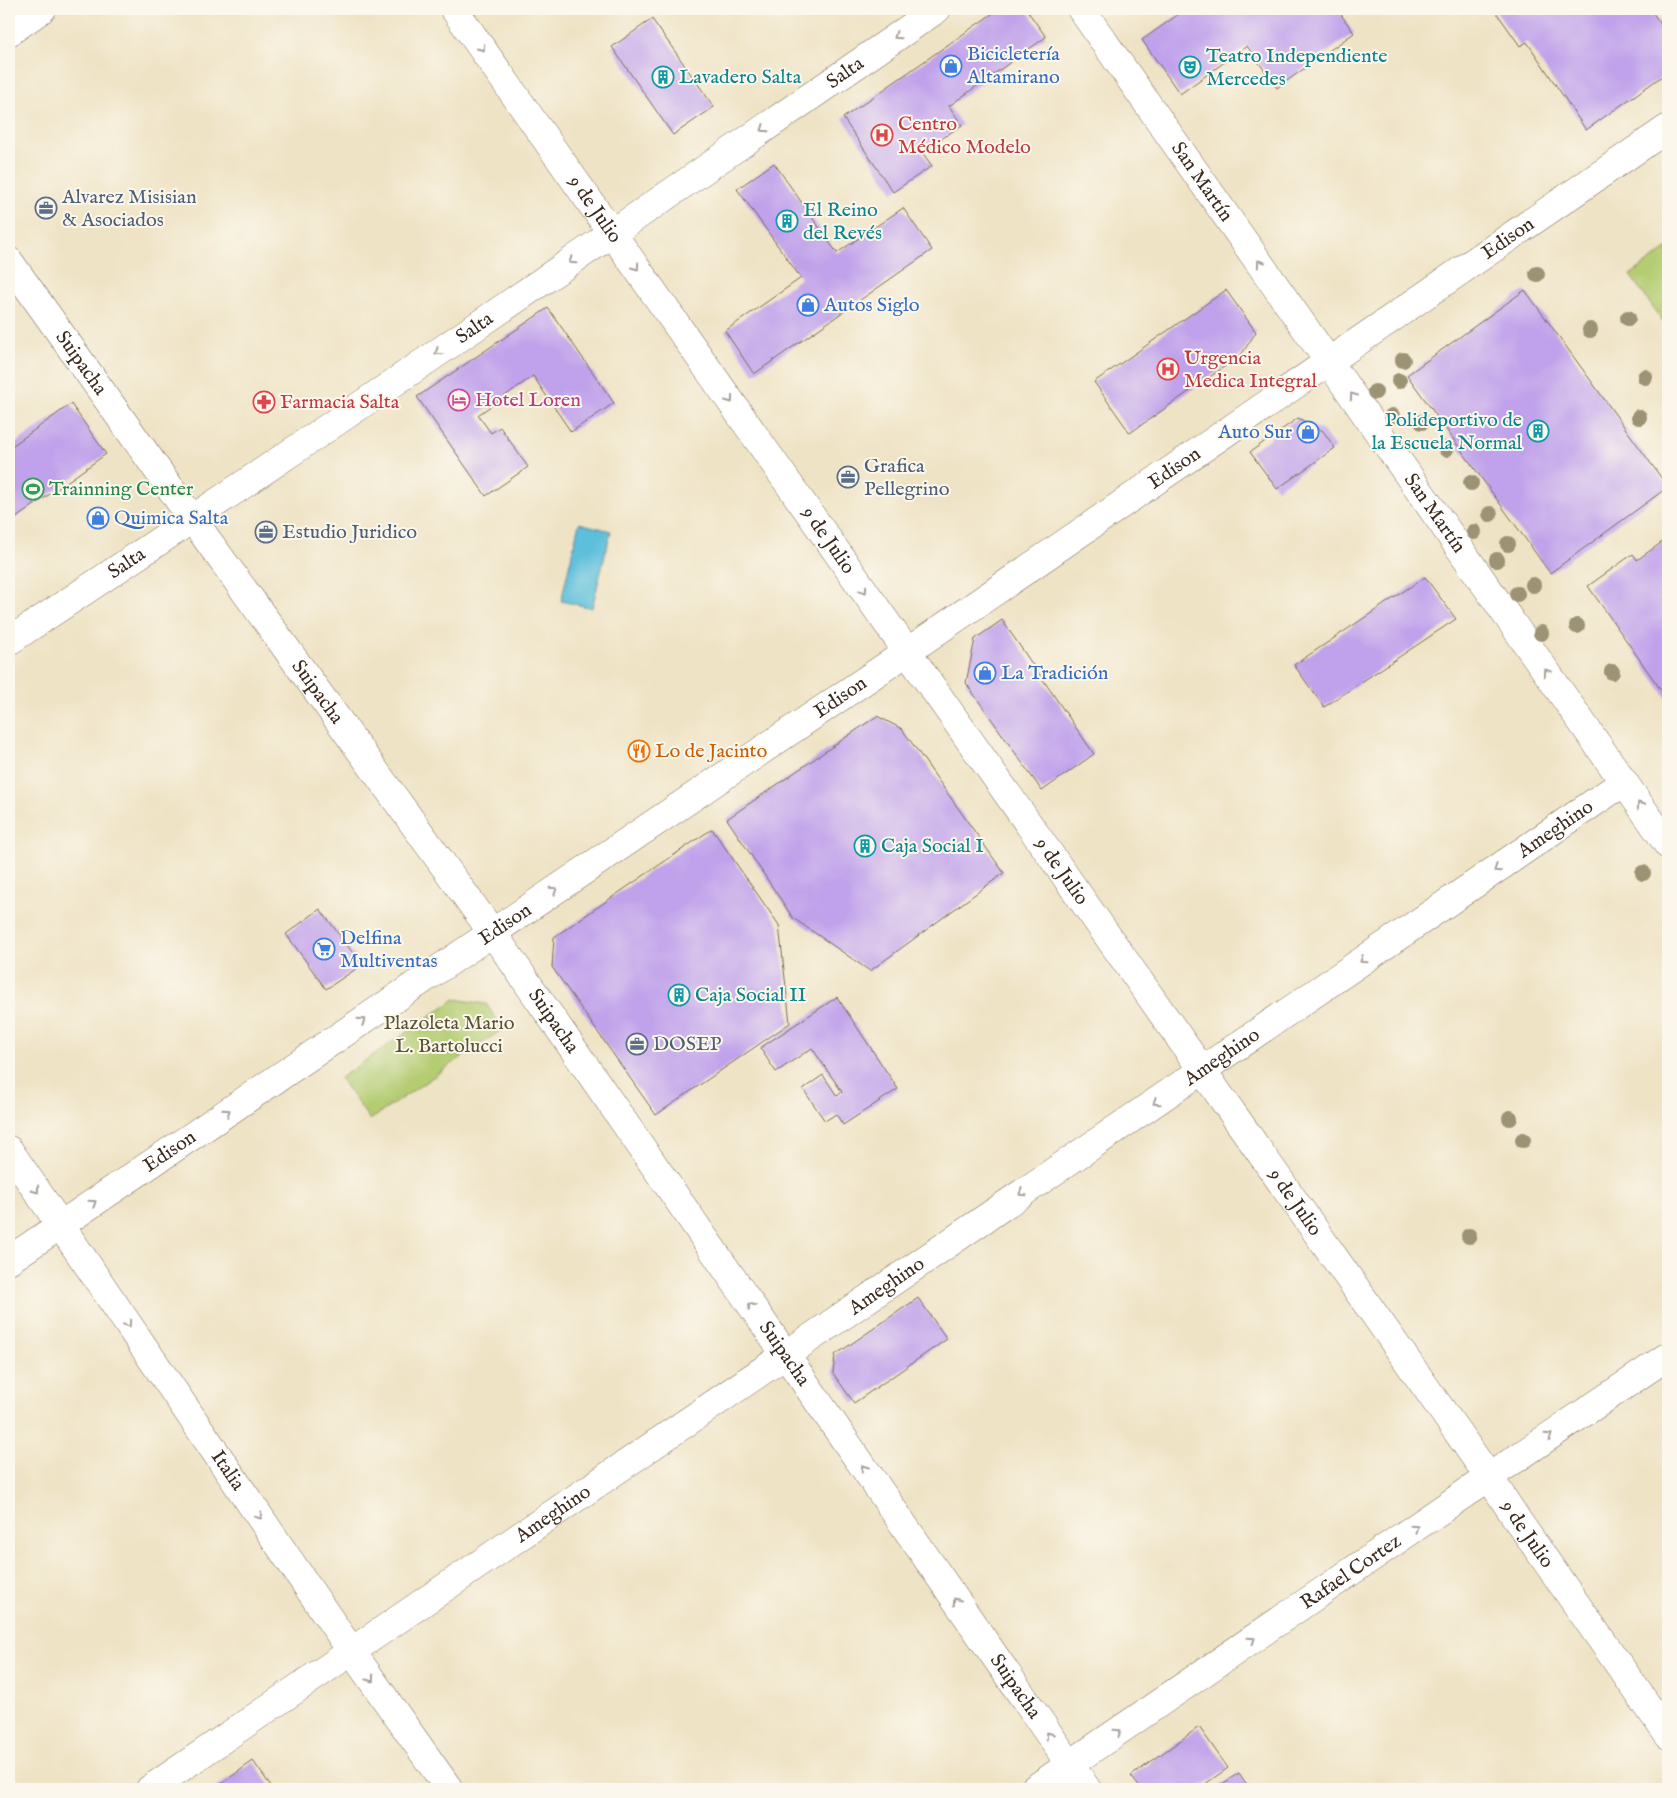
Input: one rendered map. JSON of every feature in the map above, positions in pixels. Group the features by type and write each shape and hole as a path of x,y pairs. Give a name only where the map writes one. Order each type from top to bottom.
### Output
{"street":[{"path":"9,32 42,9"},
{"name":"9 de Julio","path":"454,9 1203,1070 1489,1477 1668,1736"},
{"name":"Salta","path":"9,641 193,520 938,9"},
{"name":"San Martín","path":"1081,9 1668,845"},
{"name":"Edison","path":"9,1260 907,652 1668,128"},
{"name":"Suipacha","path":"9,260 193,520 492,932 1086,1789"},
{"name":"Ameghino","path":"150,1789 1624,782"},
{"name":"Italia","path":"9,1150 352,1652 449,1789"},
{"name":"Rafael Cortez","path":"1034,1789 1668,1356"}],"green space":[{"path":"1668,248 1668,329 1630,275"},
{"name":"Plazoleta Mario L. Bartolucci","path":"455,999 486,1004 503,1029 370,1120 340,1078"}],"water":[{"path":"579,523 611,531 592,608 561,601"}],"building":[{"path":"999,9 1026,9 1046,37 949,106 962,125 922,152 932,166 893,192 843,118"},
{"name":"Teatro Independiente Mercedes","path":"1186,9 1337,9 1354,33 1277,88 1247,46 1180,94 1142,40"},
{"path":"1494,9 1565,9 1568,13 1573,9 1650,9 1668,34 1668,72 1586,130 1527,42 1520,46"},
{"name":"Lavadero Salta","path":"652,19 714,107 673,135 612,47"},
{"name":"Autos Siglo","path":"774,163 837,253 903,208 932,250 754,374 725,331 801,278 737,189"},
{"name":"Urgencia Medica Integral","path":"1226,290 1256,332 1241,355 1130,433 1094,382"},
{"name":"Polideportivo de la Escuela Normal","path":"1525,290 1668,487 1550,573 1407,375"},
{"name":"Hotel Loren","path":"548,308 614,403 571,432 533,376 478,415 491,433 500,427 528,467 486,496 417,397"},
{"name":"Trainning Center","path":"71,404 106,454 9,523 9,448"},
{"path":"1298,418 1323,431 1335,448 1277,489 1250,452"},
{"path":"1668,538 1668,700 1588,586 1633,554 1637,560"},
{"path":"1425,577 1456,619 1324,707 1294,665"},
{"path":"1002,620 1094,754 1042,791 966,683 975,639"},
{"name":"Caja Social I","path":"877,716 902,729 1004,873 870,971 793,918 727,819"},
{"name":"Caja Social II","path":"712,829 779,925 790,1023 656,1115 552,967 554,937"},
{"name":"Delfina Multiventas","path":"320,909 362,965 326,989 286,934"},
{"path":"837,997 898,1089 843,1125 836,1114 825,1121 803,1089 823,1075 837,1096 842,1092 812,1048 776,1072 760,1048"},
{"path":"918,1298 947,1339 854,1403 833,1373 835,1355"},
{"path":"1199,1727 1228,1768 1198,1789 1141,1789 1131,1776"},
{"path":"253,1761 273,1789 214,1789"},
{"path":"1239,1773 1250,1789 1214,1789"}],"place":[{"name":"Bicicletería Altamirano","path":"951,66"},
{"name":"Teatro Independiente Mercedes","path":"1190,67"},
{"name":"Lavadero Salta","path":"663,77"},
{"name":"Centro Médico Modelo","path":"882,135"},
{"name":"Alvarez Misisian & Asociados","path":"46,208"},
{"name":"El Reino del Revés","path":"787,221"},
{"name":"Autos Siglo","path":"808,305"},
{"name":"Urgencia Medica Integral","path":"1168,369"},
{"name":"Hotel Loren","path":"459,400"},
{"name":"Farmacia Salta","path":"264,402"},
{"name":"Polideportivo de la Escuela Normal","path":"1538,431"},
{"name":"Auto Sur","path":"1308,432"},
{"name":"Grafica Pellegrino","path":"848,477"},
{"name":"Trainning Center","path":"33,489"},
{"name":"Quimica Salta","path":"98,518"},
{"name":"Estudio Juridico","path":"266,532"},
{"name":"La Tradición","path":"985,673"},
{"name":"Lo de Jacinto","path":"639,751"},
{"name":"Caja Social I","path":"865,846"},
{"name":"Delfina Multiventas","path":"324,949"},
{"name":"Caja Social II","path":"679,995"},
{"name":"DOSEP","path":"637,1044"}]}
